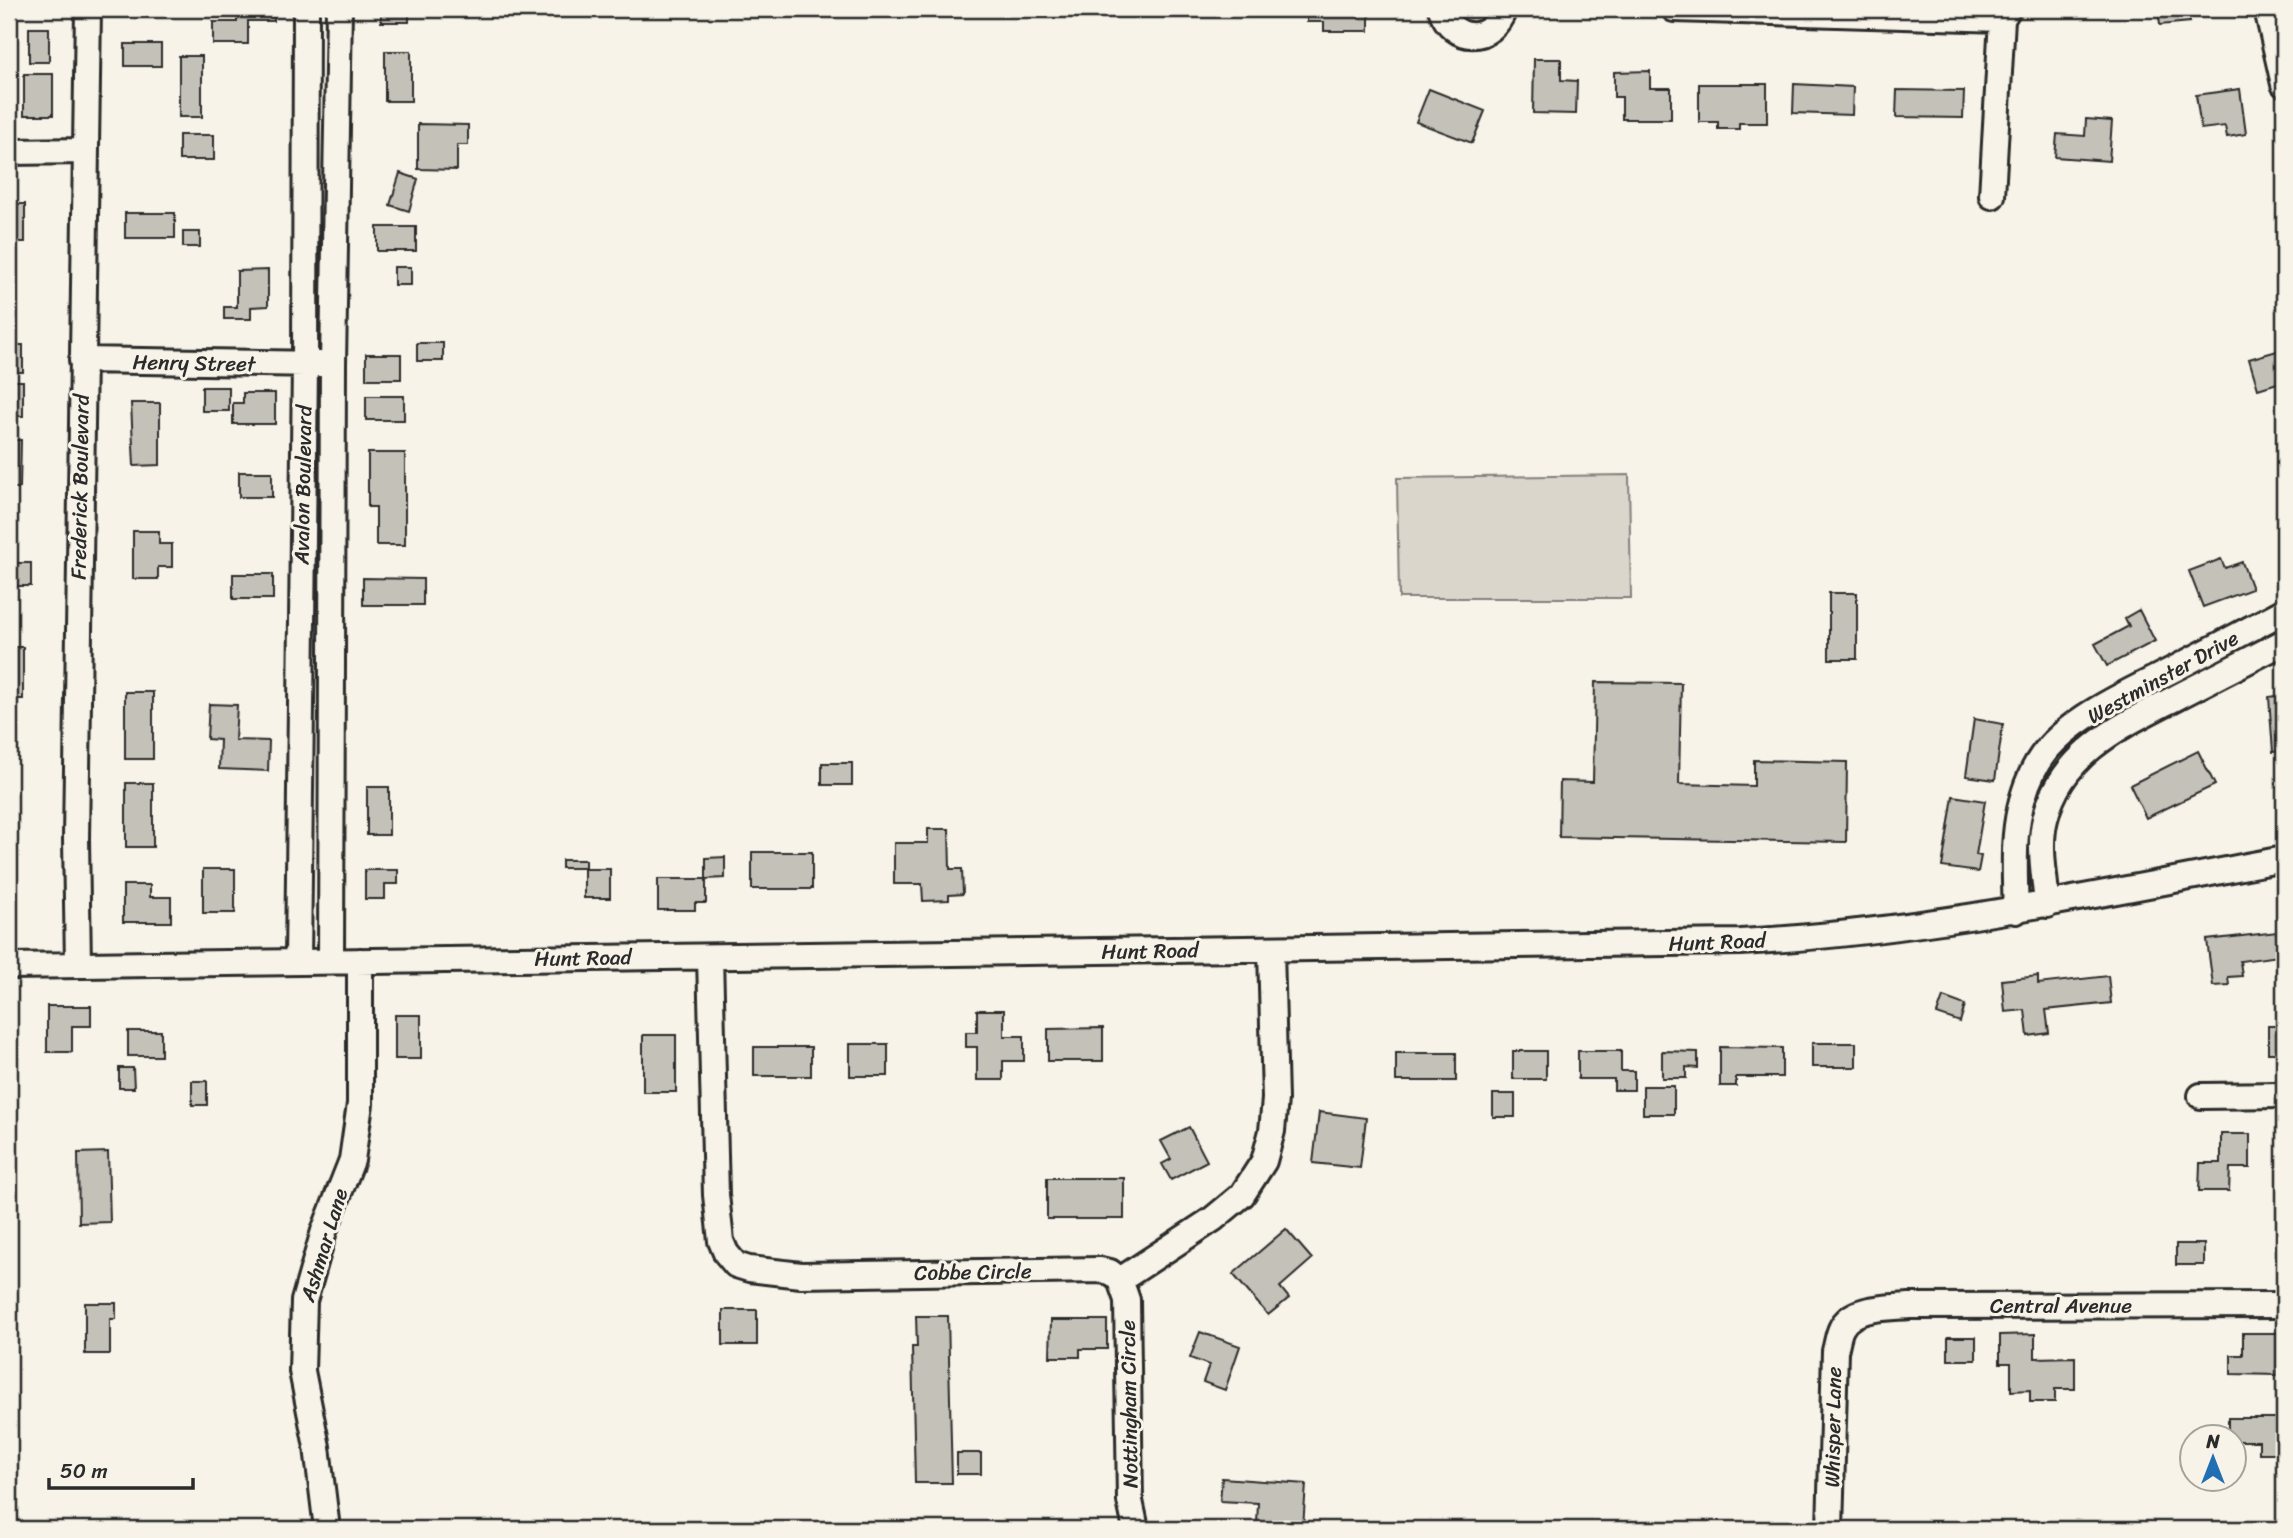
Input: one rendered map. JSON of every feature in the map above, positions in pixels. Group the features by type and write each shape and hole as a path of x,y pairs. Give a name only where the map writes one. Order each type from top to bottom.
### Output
{"street":[{"name":"Frederick Boulevard","path":"78,965 76,839 88,9"},
{"name":"Avalon Boulevard","path":"298,961 306,9"},
{"name":"Avalon Boulevard","path":"331,961 333,364 338,9"},
{"path":"1441,9 1452,28 1472,35 1483,34 1492,28 1500,20 1504,9"},
{"path":"1674,9 2005,14 1992,196"},
{"path":"2267,9 2284,84"},
{"path":"9,152 86,151"},
{"name":"Henry Street","path":"82,360 333,364"},
{"name":"Westminster Drive","path":"2016,911 2014,848 2022,797 2034,767 2051,745 2096,710 2284,611"},
{"name":"Westminster Drive","path":"2047,905 2042,841 2044,820 2063,775 2079,757 2099,740 2131,721 2284,642"},
{"name":"Hunt Road","path":"9,966 1763,941 1894,929 2016,911 2284,859"},
{"path":"1120,1280 1242,1195 1264,1161 1272,1131 1275,1099 1270,950"},
{"name":"Cobbe Circle","path":"710,957 716,1195 720,1241 726,1254 736,1265 748,1269 801,1275 1100,1270 1110,1272 1120,1280"},
{"name":"Ashmar Lane","path":"327,1529 317,1447 302,1371 304,1301 324,1231 352,1160 360,1104 360,961"},
{"path":"2201,1096 2284,1095"},
{"name":"Nottingham Circle","path":"1120,1280 1127,1300 1130,1501 1136,1529"},
{"name":"Central Avenue","path":"1842,1326 1855,1315 1876,1309 1909,1306 2284,1305"},
{"name":"Whisper Lane","path":"1830,1529 1835,1351 1842,1326"}],"shaded area":[{"path":"1629,475 1631,598 1399,598 1397,478"}],"building":[{"path":"237,9 274,9 274,21 248,21 248,44 213,44 213,22 237,22"},
{"path":"381,9 409,9 409,22 381,22"},
{"path":"1307,9 1369,9 1369,31 1324,31 1324,22 1307,22"},
{"path":"2158,9 2188,9 2190,22 2160,25"},
{"path":"29,28 49,28 49,62 29,62"},
{"path":"125,44 161,44 161,66 125,66"},
{"path":"385,51 411,51 411,101 385,101"},
{"path":"179,56 202,56 202,117 179,117"},
{"path":"1534,59 1561,59 1561,80 1577,81 1576,114 1533,113"},
{"path":"1650,71 1650,88 1671,88 1671,119 1622,119 1622,97 1614,97 1614,72"},
{"path":"24,74 53,74 53,115 24,115"},
{"path":"1699,84 1767,84 1767,123 1739,123 1739,129 1718,129 1718,122 1699,122"},
{"path":"1794,84 1853,87 1852,115 1793,113"},
{"path":"1429,89 1485,111 1472,143 1416,122"},
{"path":"2240,89 2246,134 2227,137 2225,126 2201,129 2196,95"},
{"path":"1897,90 1964,91 1963,118 1896,117"},
{"path":"2086,119 2112,121 2109,161 2055,157 2057,134 2085,136"},
{"path":"418,124 468,125 468,145 457,145 457,170 418,169"},
{"path":"179,135 214,135 214,160 179,160"},
{"path":"400,173 418,179 409,211 390,205"},
{"path":"9,204 25,204 25,242 9,242"},
{"path":"125,213 175,213 175,238 125,238"},
{"path":"377,227 416,227 416,251 377,251"},
{"path":"183,232 200,232 200,247 183,247"},
{"path":"394,267 411,267 411,285 394,285"},
{"path":"268,270 268,306 251,307 251,319 224,319 224,307 237,307 237,271"},
{"path":"417,343 443,343 443,361 417,361"},
{"path":"9,345 23,345 23,372 9,372"},
{"path":"2284,349 2284,381 2258,389 2249,359"},
{"path":"366,354 401,354 401,379 366,379"},
{"path":"9,381 23,381 23,416 9,416"},
{"path":"202,387 229,387 229,411 202,411"},
{"path":"243,393 275,393 275,424 233,424 233,403 243,403"},
{"path":"366,396 404,396 404,420 366,420"},
{"path":"131,403 160,403 160,465 134,466"},
{"path":"9,440 21,440 20,488 10,488 9,510"},
{"path":"368,453 405,453 405,545 376,545 376,507 368,507"},
{"path":"239,472 272,472 272,497 239,497"},
{"path":"133,531 159,531 159,544 172,544 172,567 158,567 158,579 133,579"},
{"path":"2221,559 2225,568 2242,562 2252,589 2203,607 2189,571"},
{"path":"9,563 31,563 31,586 9,586"},
{"path":"233,574 273,574 273,599 233,599"},
{"path":"363,578 423,579 423,605 363,605"},
{"path":"1829,593 1857,593 1857,659 1829,659"},
{"path":"2139,610 2155,641 2107,666 2095,644 2129,626 2125,618"},
{"path":"9,647 23,647 23,699 9,699"},
{"path":"1595,682 1681,683 1679,784 1754,786 1754,760 1847,762 1846,842 1559,837 1560,781 1593,782"},
{"path":"125,692 153,692 153,759 125,759"},
{"path":"2284,695 2284,751 2273,752 2269,697"},
{"path":"209,704 237,705 235,740 269,741 268,771 219,769 220,740 207,739"},
{"path":"1974,719 2003,724 1995,780 1966,776"},
{"path":"2198,751 2215,785 2146,818 2130,785"},
{"path":"822,763 852,763 852,785 822,785"},
{"path":"126,783 153,783 153,847 126,847"},
{"path":"367,787 389,787 389,835 367,835"},
{"path":"1953,796 1985,801 1976,855 1981,856 1978,872 1942,867"},
{"path":"928,829 949,829 950,869 962,869 963,894 949,895 949,900 923,901 922,884 894,884 894,843 928,843"},
{"path":"752,852 812,852 812,889 752,889"},
{"path":"725,857 725,878 706,879 706,858"},
{"path":"562,860 585,860 585,869 610,869 610,898 584,898 584,868 562,868"},
{"path":"203,869 235,869 235,913 203,913"},
{"path":"365,870 398,870 398,884 385,884 385,899 365,899"},
{"path":"658,879 706,879 706,903 695,903 695,910 658,910"},
{"path":"123,885 150,885 150,897 171,897 171,922 123,922"},
{"path":"2277,932 2280,956 2240,961 2242,976 2228,977 2229,985 2213,986 2207,940"},
{"path":"2038,976 2038,984 2108,976 2111,1003 2046,1010 2049,1033 2028,1036 2025,1010 2005,1012 2002,980"},
{"path":"1943,997 1965,1005 1960,1022 1937,1014"},
{"path":"47,1006 91,1006 91,1026 72,1026 72,1052 47,1052"},
{"path":"977,1010 1004,1010 1004,1036 1024,1036 1024,1061 1003,1061 1003,1080 977,1080 977,1047 966,1047 966,1032 977,1032"},
{"path":"395,1015 421,1015 421,1059 395,1059"},
{"path":"2268,1026 2284,1026 2284,1053 2268,1053"},
{"path":"1103,1028 1103,1061 1048,1061 1048,1029"},
{"path":"128,1031 161,1031 161,1056 128,1056"},
{"path":"643,1035 676,1035 676,1092 643,1092"},
{"path":"1812,1043 1856,1043 1856,1067 1812,1067"},
{"path":"850,1044 888,1044 888,1076 850,1076"},
{"path":"754,1047 811,1047 811,1076 754,1076"},
{"path":"1720,1047 1782,1048 1782,1077 1736,1077 1736,1086 1720,1086"},
{"path":"1513,1051 1546,1051 1546,1079 1513,1079"},
{"path":"1578,1051 1621,1051 1621,1071 1634,1071 1634,1090 1614,1090 1614,1079 1578,1079"},
{"path":"1662,1051 1698,1052 1698,1068 1686,1067 1686,1078 1662,1078"},
{"path":"1396,1053 1456,1053 1456,1081 1396,1081"},
{"path":"119,1068 133,1068 134,1088 119,1088"},
{"path":"192,1081 207,1081 207,1105 192,1105"},
{"path":"1643,1086 1674,1086 1674,1114 1643,1114"},
{"path":"1493,1094 1515,1094 1515,1117 1493,1117"},
{"path":"1319,1112 1366,1118 1360,1168 1313,1163"},
{"path":"1189,1127 1207,1161 1171,1180 1162,1164 1171,1159 1161,1141"},
{"path":"2221,1134 2250,1134 2250,1168 2230,1168 2229,1191 2199,1191 2200,1163 2221,1163"},
{"path":"108,1152 110,1222 79,1223 78,1153"},
{"path":"1047,1178 1124,1178 1124,1219 1047,1219"},
{"path":"1286,1229 1312,1259 1280,1287 1289,1298 1268,1315 1233,1274"},
{"path":"2176,1244 2204,1244 2204,1265 2176,1265"},
{"path":"85,1303 116,1303 116,1319 110,1319 110,1354 85,1354"},
{"path":"723,1310 757,1310 757,1345 723,1345"},
{"path":"916,1316 948,1316 952,1483 915,1483 912,1347 917,1347"},
{"path":"1051,1320 1107,1320 1107,1349 1080,1349 1080,1357 1050,1357"},
{"path":"1200,1332 1240,1346 1225,1390 1203,1382 1209,1365 1190,1358"},
{"path":"2243,1333 2279,1333 2278,1375 2231,1374 2231,1355 2243,1355"},
{"path":"2035,1334 2035,1358 2075,1357 2075,1389 2055,1389 2055,1402 2030,1402 2030,1390 2011,1391 2011,1363 2000,1363 2000,1335"},
{"path":"1948,1337 1976,1337 1976,1360 1948,1360"},
{"path":"2228,1418 2282,1418 2282,1453 2259,1453 2259,1441 2248,1441 2248,1422 2228,1422"},
{"path":"957,1453 981,1453 981,1474 957,1474"},
{"path":"1222,1478 1306,1484 1303,1527 1257,1524 1258,1503 1220,1501"}]}
